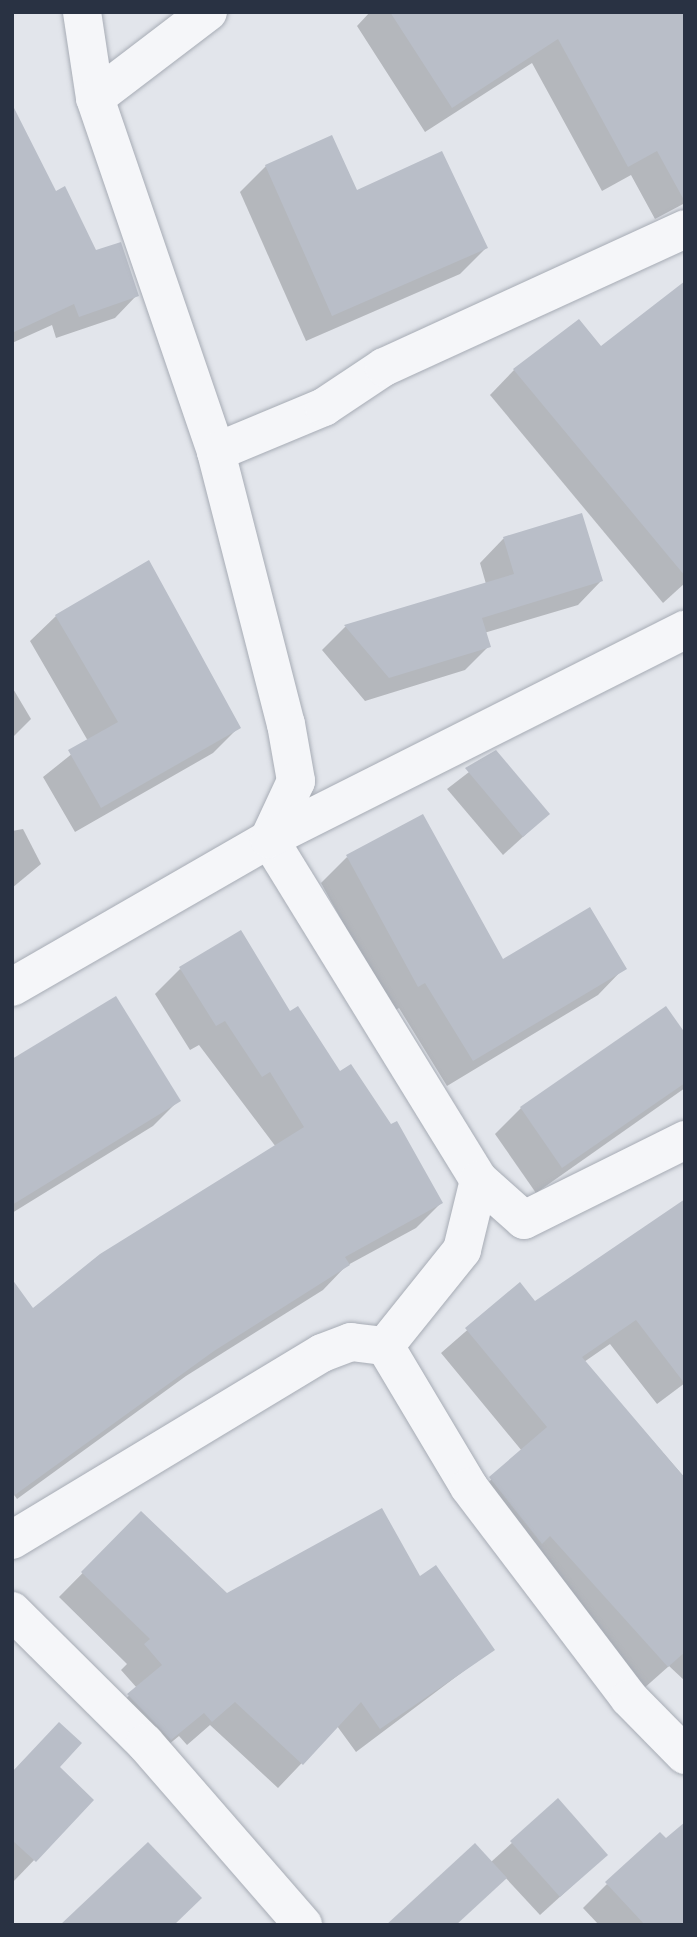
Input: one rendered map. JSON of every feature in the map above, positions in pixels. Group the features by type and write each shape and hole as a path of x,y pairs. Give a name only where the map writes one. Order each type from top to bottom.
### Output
{"street":[{"path":"82,12 95,98 216,452 296,781 269,839"},
{"path":"95,98 208,12"},
{"path":"216,452 324,407 384,368 685,229"},
{"path":"17,981 269,839 685,630"},
{"path":"269,839 479,1180 524,1220"},
{"path":"462,1250 685,1140"},
{"path":"385,1346 462,1250 479,1180"},
{"path":"12,1540 321,1353 351,1342 385,1346"},
{"path":"385,1346 469,1487 629,1698 685,1755"},
{"path":"12,1611 145,1743 303,1925"}],"building":[{"path":"390,12 685,12 685,202 657,151 628,167 558,39 452,108"},
{"path":"12,104 56,191 65,186 96,250 121,242 139,296 79,317 74,304 12,333"},
{"path":"332,135 357,190 442,151 488,248 332,316 265,165"},
{"path":"685,281 685,576 513,369 579,319 601,346"},
{"path":"582,513 603,581 482,618 491,647 389,678 344,625 514,574 503,537"},
{"path":"149,560 241,728 101,808 68,750 118,722 55,615"},
{"path":"496,750 550,814 523,837 465,768"},
{"path":"423,814 503,959 590,907 627,969 473,1061 425,983 418,987 346,855"},
{"path":"241,930 290,1011 298,1006 340,1071 351,1064 391,1124 397,1121 443,1203 345,1257 350,1265 214,1351 12,1497 12,1279 33,1308 100,1254 304,1127 270,1072 262,1077 225,1021 216,1026 179,967"},
{"path":"116,996 181,1101 12,1205 12,1059"},
{"path":"666,1006 685,1033 685,1083 562,1168 520,1107"},
{"path":"685,1199 685,1384 636,1320 582,1357 685,1478 685,1652 668,1667 550,1536 542,1544 489,1477 547,1427 465,1328 520,1282 535,1301"},
{"path":"382,1508 420,1576 436,1565 495,1650 380,1729 361,1702 303,1765 235,1702 212,1722 204,1713 171,1740 127,1694 162,1665 144,1644 150,1639 81,1572 141,1511 227,1593"},
{"path":"59,1722 82,1743 60,1767 94,1800 36,1862 12,1840 12,1772"},
{"path":"558,1798 608,1855 560,1897 510,1841"},
{"path":"685,1822 685,1925 645,1925 605,1882 660,1832 666,1838"},
{"path":"148,1842 202,1898 174,1925 60,1925"},
{"path":"475,1843 507,1878 456,1925 386,1925"}]}
